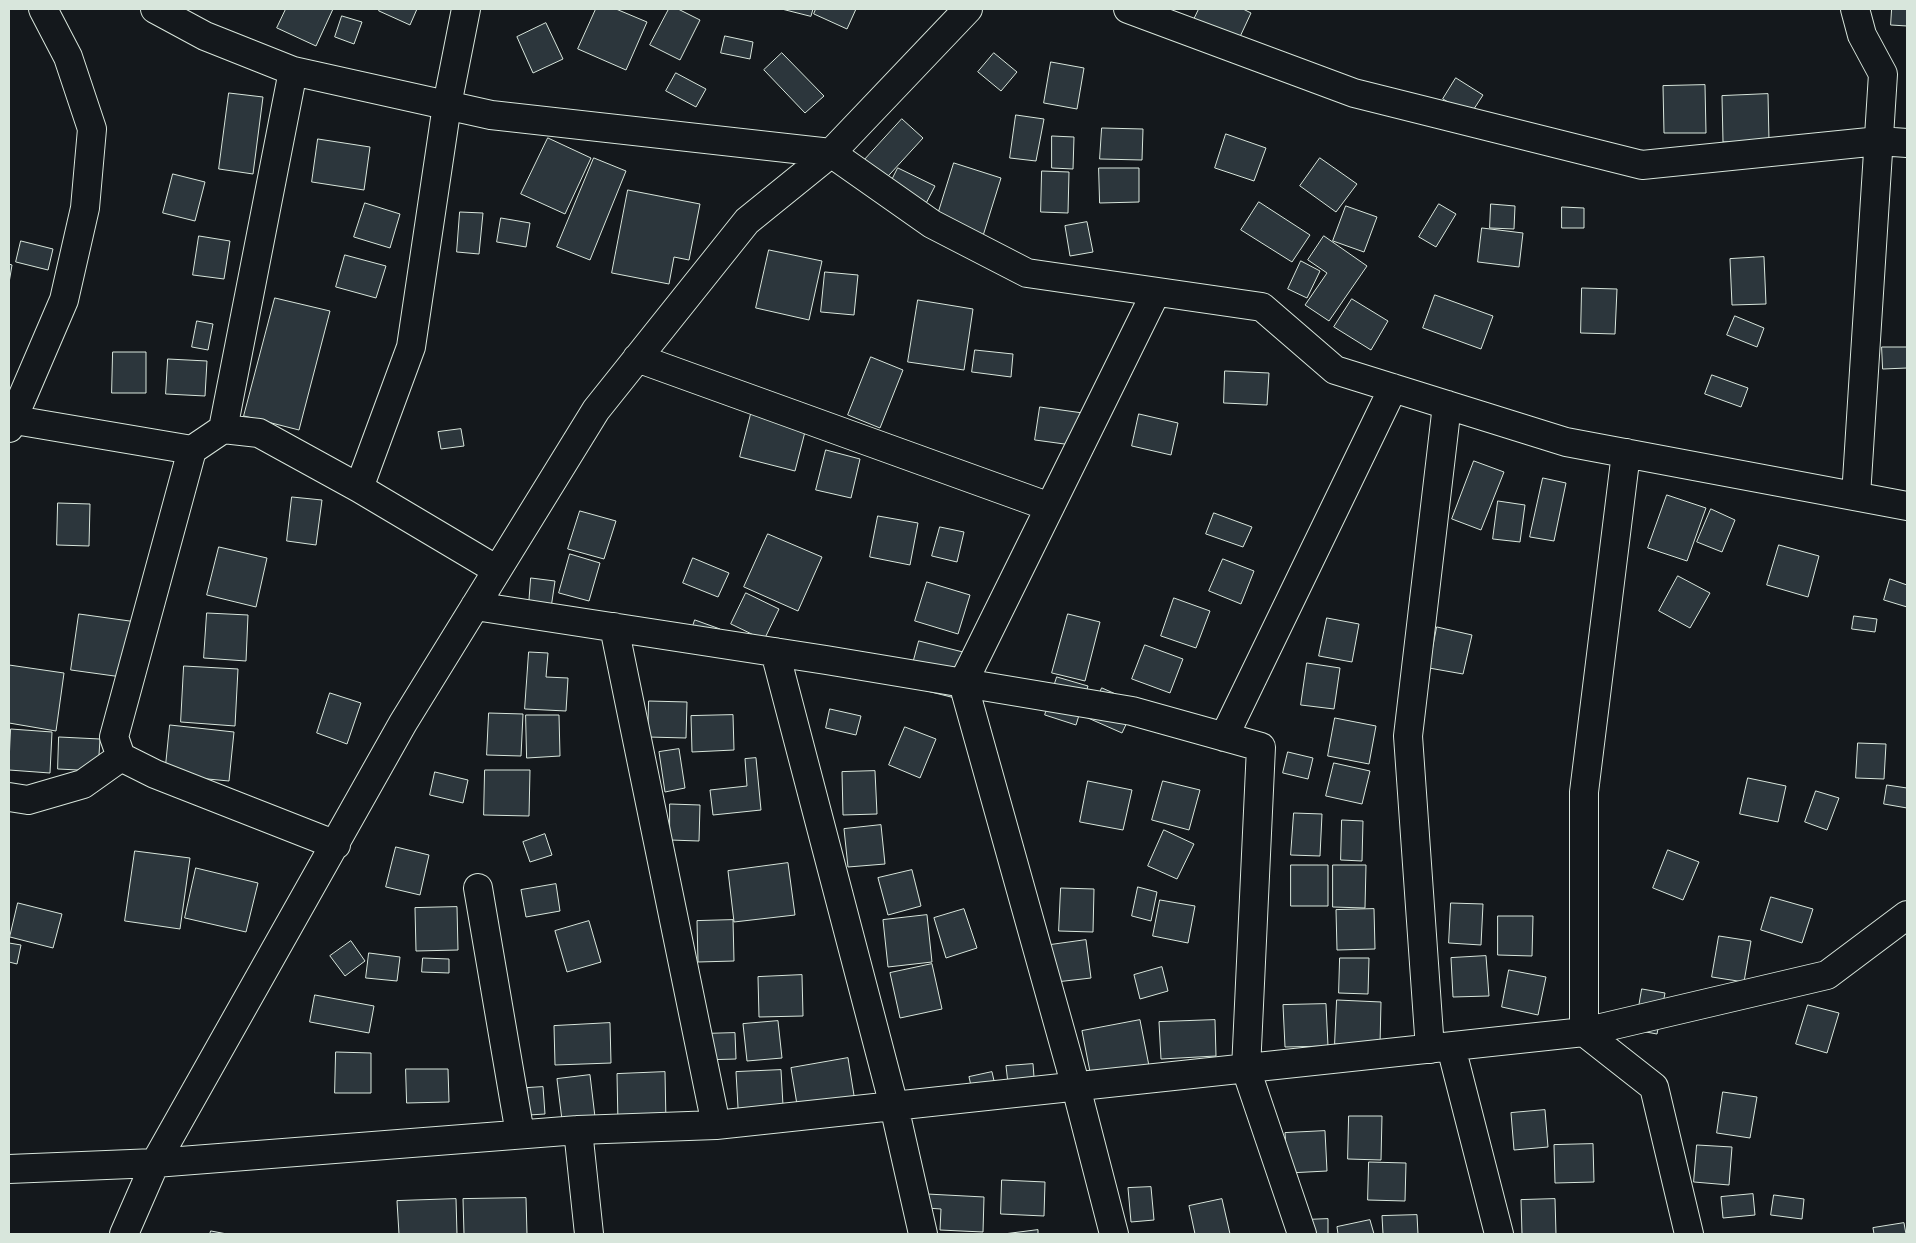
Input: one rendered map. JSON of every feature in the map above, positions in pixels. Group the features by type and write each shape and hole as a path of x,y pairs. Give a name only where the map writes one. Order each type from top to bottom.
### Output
{"street":[{"path":"43,9 68,57 92,130 85,208 64,300 10,422 192,450"},
{"path":"155,9 205,36 293,71 491,115 831,153 932,224 1027,273 1262,307 1335,370 1566,442 1907,506"},
{"path":"359,488 411,347 447,105 466,9"},
{"path":"132,1227 155,1164 403,723 596,410 747,221 831,153 968,9"},
{"path":"1128,9 1354,93 1642,165 1879,141 1907,143"},
{"path":"1855,9 1862,35 1883,74 1856,496"},
{"path":"222,429 293,71"},
{"path":"1114,1234 1076,1087 963,683 1156,292"},
{"path":"637,358 1050,507"},
{"path":"1224,737 1393,388"},
{"path":"1448,405 1408,736 1441,1048 1499,1234"},
{"path":"336,845 155,774 121,757 114,737 192,450 222,429 259,433 359,488 497,570"},
{"path":"1584,1032 1584,792 1626,453"},
{"path":"475,606 775,652 1132,711 1261,747 1246,1069 1302,1234"},
{"path":"614,628 716,1125"},
{"path":"775,652 894,1106 923,1234"},
{"path":"9,797 28,800 83,784 121,757"},
{"path":"478,888 520,1134"},
{"path":"9,1169 155,1164 520,1134 716,1125 1584,1032 1827,975 1907,915"},
{"path":"1584,1032 1654,1087 1689,1234"},
{"path":"578,1130 589,1234"}],"building":[{"path":"286,9 333,9 316,46 277,28"},
{"path":"380,9 417,9 410,25 379,11"},
{"path":"596,9 616,9 647,22 626,70 578,49"},
{"path":"669,9 678,9 700,20 680,60 650,45"},
{"path":"782,9 813,9 811,16"},
{"path":"816,9 856,9 847,29 814,14"},
{"path":"1199,9 1243,9 1251,13 1232,54 1187,34"},
{"path":"1892,9 1907,9 1907,26 1891,25"},
{"path":"342,16 362,22 354,44 335,37"},
{"path":"546,23 563,59 533,73 517,37"},
{"path":"725,36 753,42 750,59 721,53"},
{"path":"782,53 824,96 805,113 764,70"},
{"path":"994,53 1017,72 1001,91 978,72"},
{"path":"1051,62 1084,68 1077,109 1044,103"},
{"path":"676,73 706,89 696,107 666,91"},
{"path":"1456,78 1483,95 1470,115 1443,99"},
{"path":"1705,85 1706,133 1664,133 1663,86"},
{"path":"229,93 263,97 253,174 219,169"},
{"path":"1768,94 1769,141 1723,142 1722,96"},
{"path":"1016,115 1044,119 1036,161 1010,158"},
{"path":"902,119 923,138 869,197 848,178"},
{"path":"1102,128 1143,129 1142,160 1100,159"},
{"path":"1226,134 1266,148 1254,181 1215,168"},
{"path":"1052,136 1074,137 1073,169 1052,168"},
{"path":"548,138 591,158 565,214 521,194"},
{"path":"318,139 370,147 364,190 312,182"},
{"path":"594,158 626,171 590,260 557,247"},
{"path":"1320,158 1357,184 1336,212 1300,186"},
{"path":"954,163 1001,178 982,239 935,224"},
{"path":"898,168 935,186 919,217 883,198"},
{"path":"1099,168 1139,168 1139,202 1100,203"},
{"path":"1042,171 1069,172 1068,213 1041,212"},
{"path":"173,174 205,182 195,221 163,213"},
{"path":"628,190 700,204 689,260 674,257 669,284 612,273"},
{"path":"1259,202 1310,235 1292,262 1241,230"},
{"path":"365,203 400,214 390,248 354,237"},
{"path":"1439,204 1456,214 1436,247 1419,237"},
{"path":"1491,204 1515,206 1514,229 1490,228"},
{"path":"1346,206 1377,217 1364,252 1333,241"},
{"path":"1562,207 1584,208 1584,228 1562,228"},
{"path":"460,212 483,213 479,254 457,252"},
{"path":"501,218 530,223 526,247 497,242"},
{"path":"1087,222 1093,252 1070,256 1065,226"},
{"path":"1482,228 1523,233 1519,267 1478,262"},
{"path":"199,236 230,241 224,279 193,275"},
{"path":"1324,236 1367,266 1329,321 1305,305 1327,273 1308,260"},
{"path":"21,241 53,249 48,270 16,262"},
{"path":"769,250 822,261 809,320 756,308"},
{"path":"345,255 386,266 376,298 336,287"},
{"path":"1764,257 1766,304 1732,305 1730,259"},
{"path":"1301,261 1320,271 1307,298 1288,289"},
{"path":"9,264 12,265 9,283"},
{"path":"825,272 858,275 854,315 821,312"},
{"path":"1582,288 1617,289 1615,334 1581,333"},
{"path":"1435,295 1493,316 1481,349 1423,328"},
{"path":"275,298 330,311 299,430 244,416"},
{"path":"1352,299 1388,321 1371,350 1334,327"},
{"path":"918,300 973,309 964,370 908,362"},
{"path":"1735,316 1764,328 1757,347 1727,335"},
{"path":"197,321 213,324 208,350 192,347"},
{"path":"1882,347 1907,347 1907,368 1883,369"},
{"path":"975,350 1013,354 1011,377 972,372"},
{"path":"113,352 146,352 146,393 112,393"},
{"path":"871,357 903,370 880,428 848,415"},
{"path":"168,359 207,361 205,396 166,394"},
{"path":"1225,371 1269,373 1267,405 1224,403"},
{"path":"1712,375 1748,388 1741,407 1705,394"},
{"path":"753,406 808,420 795,471 740,457"},
{"path":"1040,407 1083,413 1079,446 1035,440"},
{"path":"1139,414 1178,423 1171,455 1132,446"},
{"path":"461,429 464,446 441,449 438,432"},
{"path":"826,450 860,459 851,498 816,490"},
{"path":"1474,461 1504,472 1481,530 1452,519"},
{"path":"1543,478 1566,483 1554,541 1530,537"},
{"path":"1667,495 1706,508 1687,561 1648,548"},
{"path":"292,497 322,500 316,545 287,541"},
{"path":"1498,501 1525,505 1520,542 1493,539"},
{"path":"58,503 90,504 89,546 57,545"},
{"path":"1711,509 1735,520 1722,552 1697,542"},
{"path":"580,511 616,521 604,559 568,549"},
{"path":"1214,513 1252,527 1243,547 1206,534"},
{"path":"878,516 918,523 910,565 870,557"},
{"path":"940,527 964,532 957,562 932,556"},
{"path":"768,534 822,557 798,611 744,587"},
{"path":"1779,545 1819,556 1808,597 1767,585"},
{"path":"219,547 267,558 256,607 207,595"},
{"path":"570,554 600,563 589,601 559,593"},
{"path":"693,558 729,573 718,597 683,583"},
{"path":"1223,559 1254,571 1241,604 1209,591"},
{"path":"1678,576 1710,593 1690,628 1659,611"},
{"path":"531,578 555,581 551,608 529,605"},
{"path":"1890,579 1907,585 1907,607 1884,600"},
{"path":"927,582 970,595 958,634 915,621"},
{"path":"746,593 779,609 764,640 731,624"},
{"path":"1174,598 1210,611 1196,648 1161,636"},
{"path":"207,613 248,615 246,661 204,658"},
{"path":"79,614 137,622 129,678 71,670"},
{"path":"1068,614 1100,622 1085,681 1052,673"},
{"path":"1854,616 1877,619 1875,632 1852,629"},
{"path":"1327,618 1359,624 1352,662 1319,656"},
{"path":"695,620 720,629 715,646 689,638"},
{"path":"1437,627 1472,635 1463,674 1429,668"},
{"path":"919,641 967,653 955,698 907,686"},
{"path":"1145,645 1183,659 1170,693 1132,679"},
{"path":"529,652 548,653 546,677 568,678 566,711 525,709"},
{"path":"1307,663 1340,668 1334,709 1301,705"},
{"path":"9,665 64,673 56,731 9,723"},
{"path":"184,666 238,669 235,726 181,722"},
{"path":"1057,677 1088,686 1076,725 1045,715"},
{"path":"1102,688 1136,703 1122,733 1088,718"},
{"path":"330,693 361,703 347,744 317,733"},
{"path":"649,701 687,702 686,738 648,737"},
{"path":"830,709 861,716 856,735 826,728"},
{"path":"489,713 523,714 521,756 487,755"},
{"path":"526,715 559,715 560,756 527,758"},
{"path":"733,715 734,750 692,752 691,716"},
{"path":"1335,718 1376,726 1369,764 1328,756"},
{"path":"170,725 234,732 229,781 165,775"},
{"path":"905,727 936,739 920,778 889,765"},
{"path":"11,729 52,732 50,773 9,770"},
{"path":"59,737 100,739 98,771 58,769"},
{"path":"1858,743 1886,744 1884,779 1856,778"},
{"path":"679,749 685,788 665,792 659,752"},
{"path":"1288,752 1313,758 1308,779 1283,773"},
{"path":"756,758 761,810 713,815 710,790 747,786 745,759"},
{"path":"1334,763 1370,771 1362,804 1326,796"},
{"path":"485,770 530,770 529,816 484,815"},
{"path":"875,771 877,814 843,815 842,772"},
{"path":"435,772 468,780 463,803 430,795"},
{"path":"1748,778 1786,786 1778,822 1740,814"},
{"path":"1088,781 1132,790 1123,830 1080,822"},
{"path":"1163,781 1200,790 1189,830 1152,820"},
{"path":"1887,785 1907,788 1907,808 1884,804"},
{"path":"1816,791 1839,798 1827,830 1805,822"},
{"path":"670,804 700,805 699,841 670,840"},
{"path":"1294,813 1322,814 1320,856 1291,855"},
{"path":"1342,820 1363,821 1362,861 1341,860"},
{"path":"881,825 885,864 848,867 844,829"},
{"path":"1164,830 1194,844 1177,879 1148,866"},
{"path":"545,834 552,855 530,862 523,842"},
{"path":"396,847 429,855 420,895 386,887"},
{"path":"1668,850 1699,862 1683,900 1653,888"},
{"path":"135,851 190,858 180,929 125,921"},
{"path":"788,863 795,915 734,922 728,871"},
{"path":"1291,865 1328,865 1328,906 1291,906"},
{"path":"1333,865 1366,865 1365,908 1333,907"},
{"path":"196,868 258,883 246,932 185,918"},
{"path":"912,870 921,906 888,915 878,878"},
{"path":"556,884 560,911 526,917 521,890"},
{"path":"1138,887 1157,892 1151,921 1132,916"},
{"path":"1061,888 1094,889 1093,932 1059,931"},
{"path":"1771,897 1813,909 1802,943 1761,930"},
{"path":"1160,900 1195,906 1188,943 1153,936"},
{"path":"18,903 62,914 53,948 10,937"},
{"path":"1451,903 1483,904 1481,945 1449,943"},
{"path":"457,907 458,950 416,951 415,908"},
{"path":"964,909 977,948 946,958 934,918"},
{"path":"1374,909 1375,949 1337,950 1336,910"},
{"path":"927,915 932,962 888,967 883,920"},
{"path":"1498,916 1533,916 1532,956 1498,955"},
{"path":"733,920 734,961 698,962 697,921"},
{"path":"589,921 601,962 567,972 555,931"},
{"path":"1719,936 1751,941 1744,982 1712,977"},
{"path":"1086,940 1091,978 1056,982 1050,945"},
{"path":"351,941 365,961 345,976 330,956"},
{"path":"9,943 21,945 17,964 9,962"},
{"path":"369,953 400,957 397,981 366,978"},
{"path":"1486,956 1489,996 1453,997 1451,958"},
{"path":"423,958 449,959 449,973 422,972"},
{"path":"1340,958 1369,958 1368,994 1339,993"},
{"path":"932,964 942,1009 900,1018 890,973"},
{"path":"1162,967 1168,991 1140,999 1134,975"},
{"path":"1509,970 1546,977 1538,1015 1502,1007"},
{"path":"802,975 803,1016 759,1017 758,977"},
{"path":"1642,989 1665,993 1657,1034 1635,1030"},
{"path":"315,995 374,1006 369,1033 310,1022"},
{"path":"1337,1000 1381,1002 1380,1045 1335,1044"},
{"path":"1326,1004 1328,1046 1285,1047 1283,1005"},
{"path":"1808,1005 1839,1013 1827,1053 1796,1044"},
{"path":"1140,1020 1150,1071 1092,1082 1082,1031"},
{"path":"1215,1020 1216,1056 1161,1059 1159,1022"},
{"path":"778,1021 782,1058 747,1061 743,1024"},
{"path":"610,1023 611,1063 555,1065 554,1026"},
{"path":"735,1033 736,1059 701,1060 700,1034"},
{"path":"336,1052 371,1053 371,1093 335,1093"},
{"path":"848,1058 857,1114 800,1123 791,1068"},
{"path":"1033,1064 1035,1090 1009,1092 1006,1066"},
{"path":"406,1069 448,1069 449,1102 407,1103"},
{"path":"781,1070 784,1123 739,1125 736,1072"},
{"path":"665,1072 666,1123 618,1124 617,1074"},
{"path":"992,1072 998,1098 975,1103 969,1077"},
{"path":"590,1075 595,1117 562,1120 557,1079"},
{"path":"543,1087 545,1114 529,1115 527,1088"},
{"path":"1723,1092 1757,1097 1750,1138 1717,1133"},
{"path":"1545,1110 1548,1147 1514,1150 1511,1113"},
{"path":"1349,1116 1382,1116 1381,1160 1348,1159"},
{"path":"1325,1131 1327,1171 1288,1173 1285,1133"},
{"path":"1593,1144 1594,1182 1555,1183 1554,1145"},
{"path":"1697,1145 1732,1147 1729,1185 1694,1182"},
{"path":"1369,1162 1406,1163 1405,1201 1368,1200"},
{"path":"1002,1180 1045,1182 1044,1216 1001,1214"},
{"path":"1151,1187 1154,1220 1131,1222 1128,1188"},
{"path":"927,1194 984,1197 983,1232 940,1230 941,1209 926,1208"},
{"path":"1753,1194 1755,1215 1723,1218 1721,1197"},
{"path":"1774,1195 1804,1199 1802,1219 1771,1215"},
{"path":"526,1198 527,1234 464,1234 463,1199"},
{"path":"456,1199 457,1234 399,1234 397,1201"},
{"path":"1222,1199 1230,1234 1195,1234 1189,1206"},
{"path":"1555,1199 1556,1234 1522,1234 1521,1200"},
{"path":"1417,1215 1418,1234 1383,1234 1382,1216"},
{"path":"1328,1219 1328,1234 1305,1234 1304,1220"},
{"path":"1370,1220 1374,1234 1338,1234 1337,1227"},
{"path":"1904,1223 1906,1234 1874,1234 1873,1228"},
{"path":"1038,1230 1038,1234 1004,1234"},
{"path":"211,1231 227,1234 210,1234"}]}
